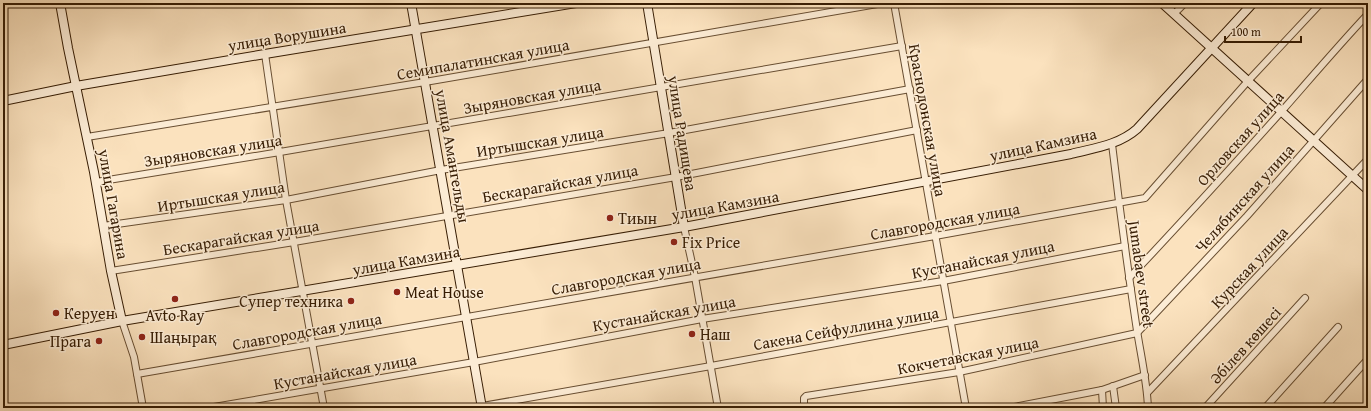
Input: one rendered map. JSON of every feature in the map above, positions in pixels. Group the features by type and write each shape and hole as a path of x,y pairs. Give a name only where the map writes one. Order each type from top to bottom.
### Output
{"main road":[{"name":"улица Гагарина","path":"60,3 76,86 88,137 111,271 122,320"},
{"name":"улица Амангельды","path":"412,3 482,407"},
{"name":"улица Ворушина","path":"3,101 76,86 576,3"},
{"name":"улица Радищева","path":"647,3 684,227"},
{"path":"1162,3 1368,190"},
{"name":"улица Камзина","path":"3,345 122,320 684,227 1071,154 1112,144 1124,139 1138,129 1253,3"}],"street":[{"name":"Семипалатинская улица","path":"88,137 425,82 883,3"},
{"name":"Краснодонская улица","path":"894,3 966,408"},
{"path":"1174,14 1185,3"},
{"name":"Славгородская улица","path":"137,374 935,236 1145,198 1248,82 1321,3"},
{"name":"Орловская улица","path":"1129,278 1282,112 1343,40 1368,14"},
{"name":"Зыряновская улица","path":"96,182 902,46"},
{"path":"265,54 286,200 324,408"},
{"name":"Челябинская улица","path":"1137,333 1247,216 1368,79"},
{"name":"Иртышская улица","path":"103,226 286,200 441,170 669,133 910,89"},
{"name":"Бескарагайская улица","path":"111,271 294,242 676,177 917,130"},
{"name":"Jumabaev street","path":"1112,144 1129,278 1148,392 1148,408"},
{"name":"Курская улица","path":"1148,392 1368,159"},
{"name":"улица Радищева","path":"684,227 695,277 718,408"},
{"name":"Кустанайская улица","path":"208,408 474,362 702,319 943,281 1125,246"},
{"name":"Сакена Сейфуллина улица","path":"471,408 711,366 1131,289"},
{"name":"Әбілев көшесі","path":"1205,408 1305,298"},
{"name":"улица Гагарина","path":"122,320 134,357 143,408"},
{"path":"1265,408 1338,327"},
{"name":"Кокчетавская улица","path":"804,408 804,398 806,396 959,372 1137,333"},
{"path":"1324,408 1368,359"},
{"path":"1009,408 1102,390 1145,375"},
{"path":"1113,386 1116,408"},
{"path":"1102,390 1103,408"}],"place":[{"name":"Тиын","path":"610,218"},
{"name":"Fix Price","path":"674,242"},
{"name":"Meat House","path":"397,292"},
{"name":"Avto Ray","path":"175,299"},
{"name":"Супер техника","path":"351,301"},
{"name":"Керуен","path":"56,313"},
{"name":"Наш","path":"692,334"},
{"name":"Шаңырақ","path":"142,337"},
{"name":"Прага","path":"99,341"}]}
